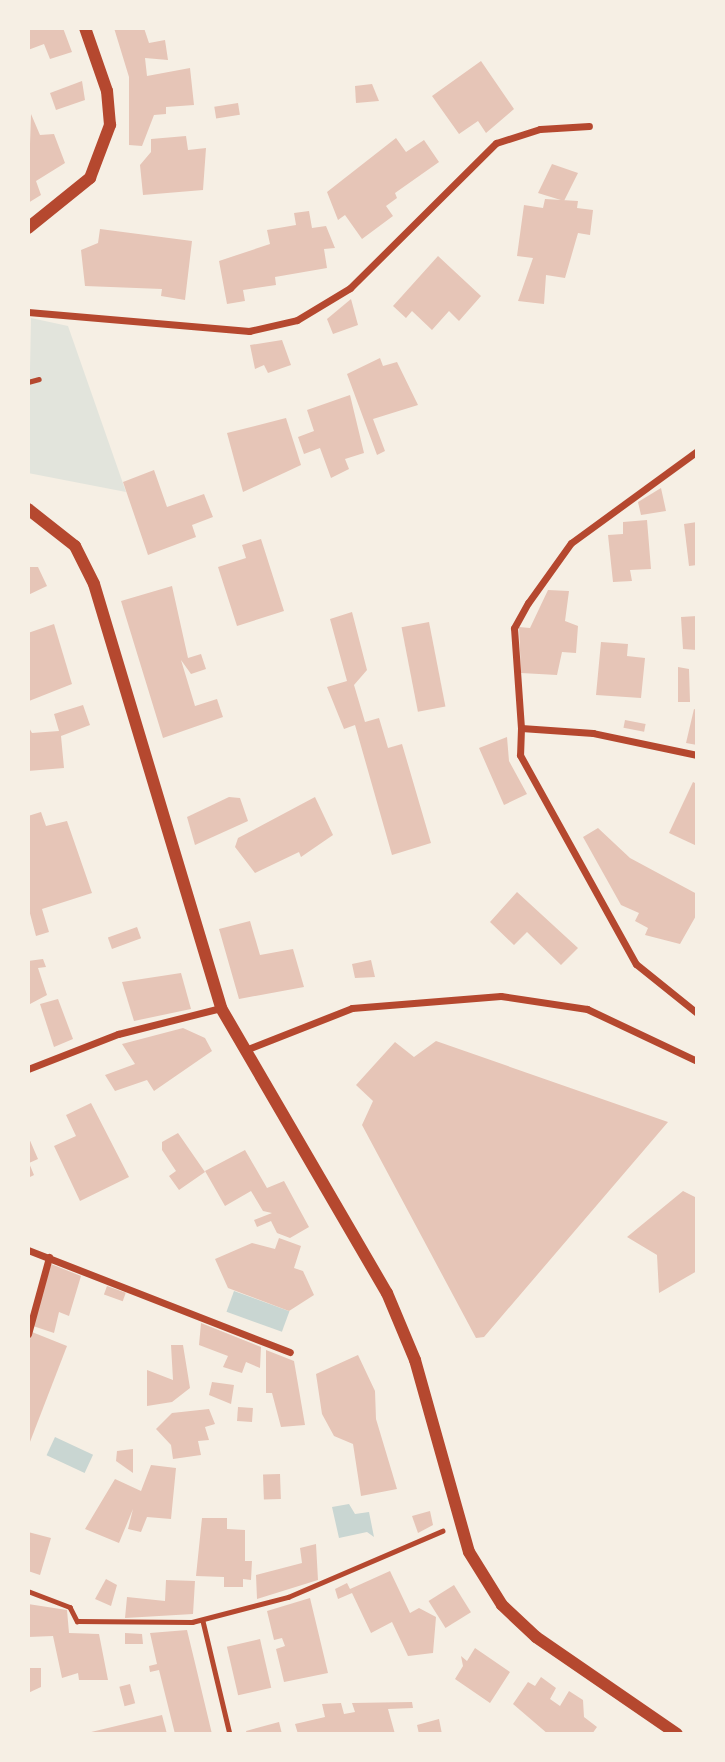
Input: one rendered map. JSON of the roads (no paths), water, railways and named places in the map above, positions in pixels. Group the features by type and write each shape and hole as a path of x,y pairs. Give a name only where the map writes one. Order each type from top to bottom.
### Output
{"street":[{"path":"28,228 90,178 110,125 107,91 85,28"},
{"path":"28,312 249,331 297,320 350,288 496,143 540,129 589,127"},
{"path":"697,451 572,543 528,603 514,628 521,728 520,755 636,964 697,1013"},
{"path":"28,509 75,546 94,584 220,1008 387,1293 415,1360 459,1523 485,1582 536,1637 677,1734"},
{"path":"521,728 593,733 697,755"},
{"path":"245,1050 352,1008 500,996 587,1009 697,1061"},
{"path":"28,1069 118,1034 220,1008"},
{"path":"28,1250 290,1352"},
{"path":"28,1334 49,1257"}]}
